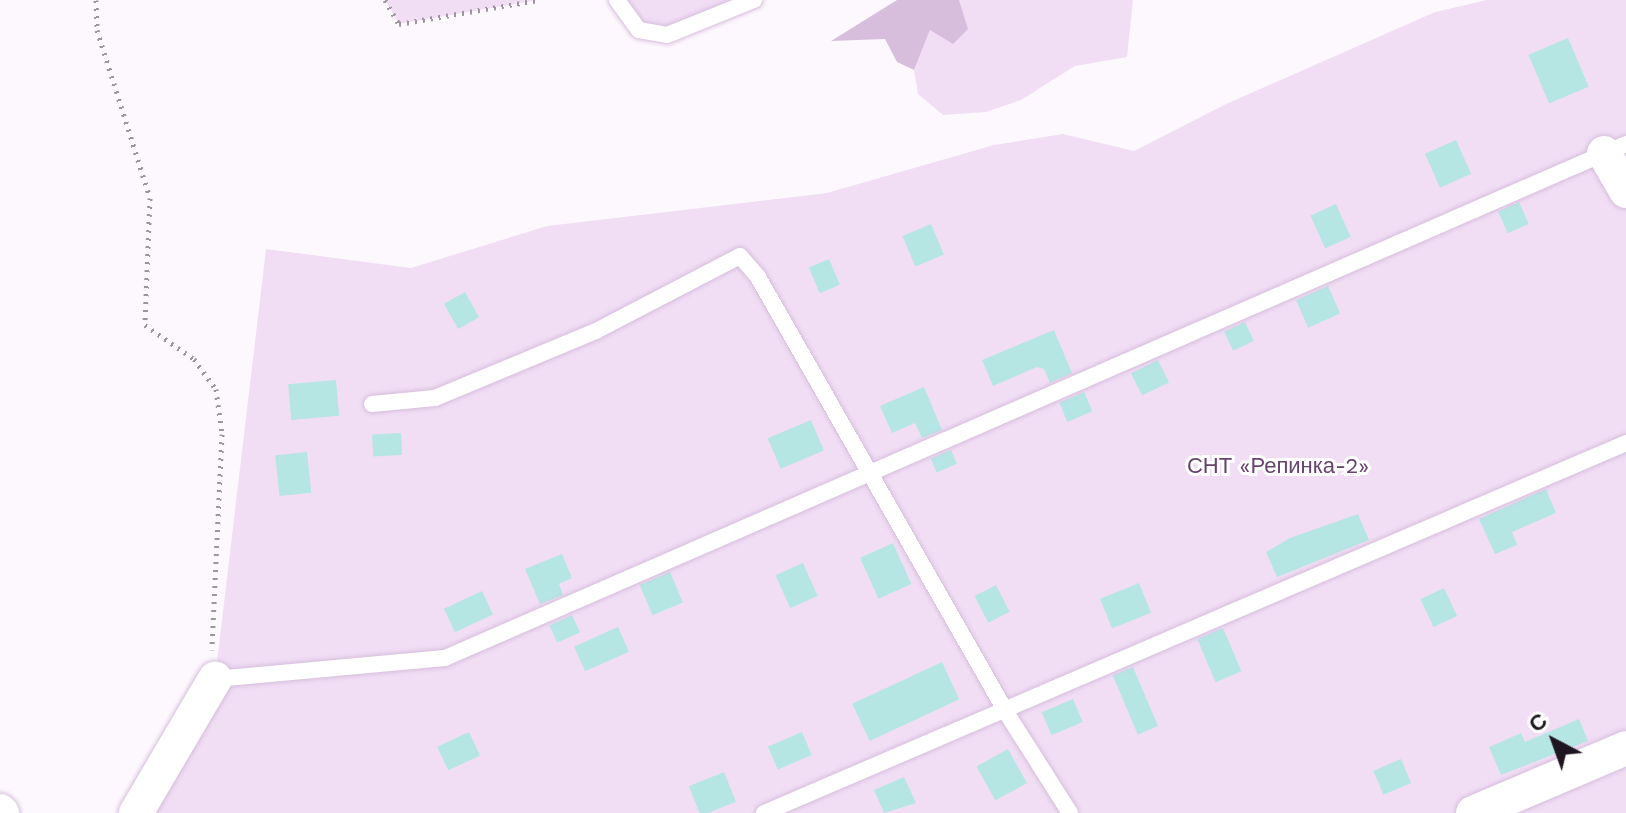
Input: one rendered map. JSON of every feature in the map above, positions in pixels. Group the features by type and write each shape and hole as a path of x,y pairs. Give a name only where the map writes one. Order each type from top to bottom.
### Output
{"street":[{"path":"1615,148 1626,191"},
{"path":"136,813 215,679"},
{"path":"1473,813 1626,748"}],"lane":[{"path":"617,0 639,30 667,35 754,0"},
{"path":"215,679 445,658 1615,148"},
{"path":"372,404 435,398 596,331 740,256 758,277 1004,709 1070,813"},
{"path":"764,813 1626,443"}],"path":[{"path":"96,0 97,30 150,198 145,325 194,359 216,389 222,434 210,623 215,679"},
{"path":"385,0 399,24 538,0"}],"green space":[{"path":"385,0 538,0 399,24"},
{"path":"617,0 754,0 667,35 639,30"},
{"path":"959,0 1133,0 1127,57 1075,66 1021,100 986,112 943,115 918,94 914,70 930,30"},
{"name":"СНТ «Репинка-2»","path":"1487,0 1626,0 1626,813 136,813 215,679 266,249 411,268 547,226 827,193 994,145 1063,134 1134,151 1224,105 1435,12"}],"shaded area":[{"path":"897,0 959,0 968,29 953,44 930,30 914,70 897,62 885,39 831,41"}],"building":[{"path":"1568,38 1589,87 1549,104 1528,55"},
{"path":"1456,140 1471,174 1440,188 1425,154"},
{"path":"1519,202 1529,224 1508,233 1498,211"},
{"path":"1336,204 1351,237 1325,248 1310,215"},
{"path":"931,224 944,254 915,266 902,236"},
{"path":"829,259 840,285 820,293 809,268"},
{"path":"1328,286 1340,313 1308,328 1296,300"},
{"path":"465,292 479,317 458,329 444,304"},
{"path":"1245,322 1254,341 1233,351 1224,332"},
{"path":"1054,330 1072,373 1050,383 1044,369 1037,367 993,386 982,360"},
{"path":"1158,360 1169,382 1142,396 1131,373"},
{"path":"336,380 339,416 291,420 288,384"},
{"path":"924,387 942,430 922,438 915,423 892,433 880,406"},
{"path":"1084,392 1092,411 1067,422 1059,403"},
{"path":"811,420 824,450 781,469 768,438"},
{"path":"401,433 402,455 373,456 372,435"},
{"path":"951,450 957,464 937,472 931,459"},
{"path":"307,452 311,493 279,496 275,455"},
{"path":"1546,489 1556,513 1512,532 1517,545 1495,554 1479,519"},
{"path":"1358,514 1369,540 1277,577 1266,552 1290,538"},
{"path":"893,543 911,584 878,599 860,558"},
{"path":"562,554 572,578 559,584 563,595 540,604 525,569"},
{"path":"803,563 818,596 790,608 776,575"},
{"path":"670,572 683,602 653,615 640,585"},
{"path":"1139,583 1151,613 1112,628 1100,599"},
{"path":"996,585 1010,612 988,623 975,596"},
{"path":"1444,588 1457,616 1434,627 1420,599"},
{"path":"482,591 493,615 455,632 444,609"},
{"path":"572,615 580,632 557,643 549,626"},
{"path":"618,627 629,652 585,671 574,647"},
{"path":"1223,628 1241,671 1216,682 1197,639"},
{"path":"942,662 959,699 870,741 852,704"},
{"path":"1133,667 1158,726 1138,735 1113,676"},
{"path":"1073,699 1083,722 1051,735 1042,712"},
{"path":"1579,719 1588,741 1501,775 1489,747 1521,733 1525,742"},
{"path":"469,732 480,756 448,770 437,747"},
{"path":"802,732 812,755 778,769 768,746"},
{"path":"1008,749 1027,783 995,801 977,766"},
{"path":"1401,759 1411,783 1384,795 1373,771"},
{"path":"724,772 736,802 708,813 700,813 689,786"},
{"path":"904,777 916,803 884,813 874,790"}]}
